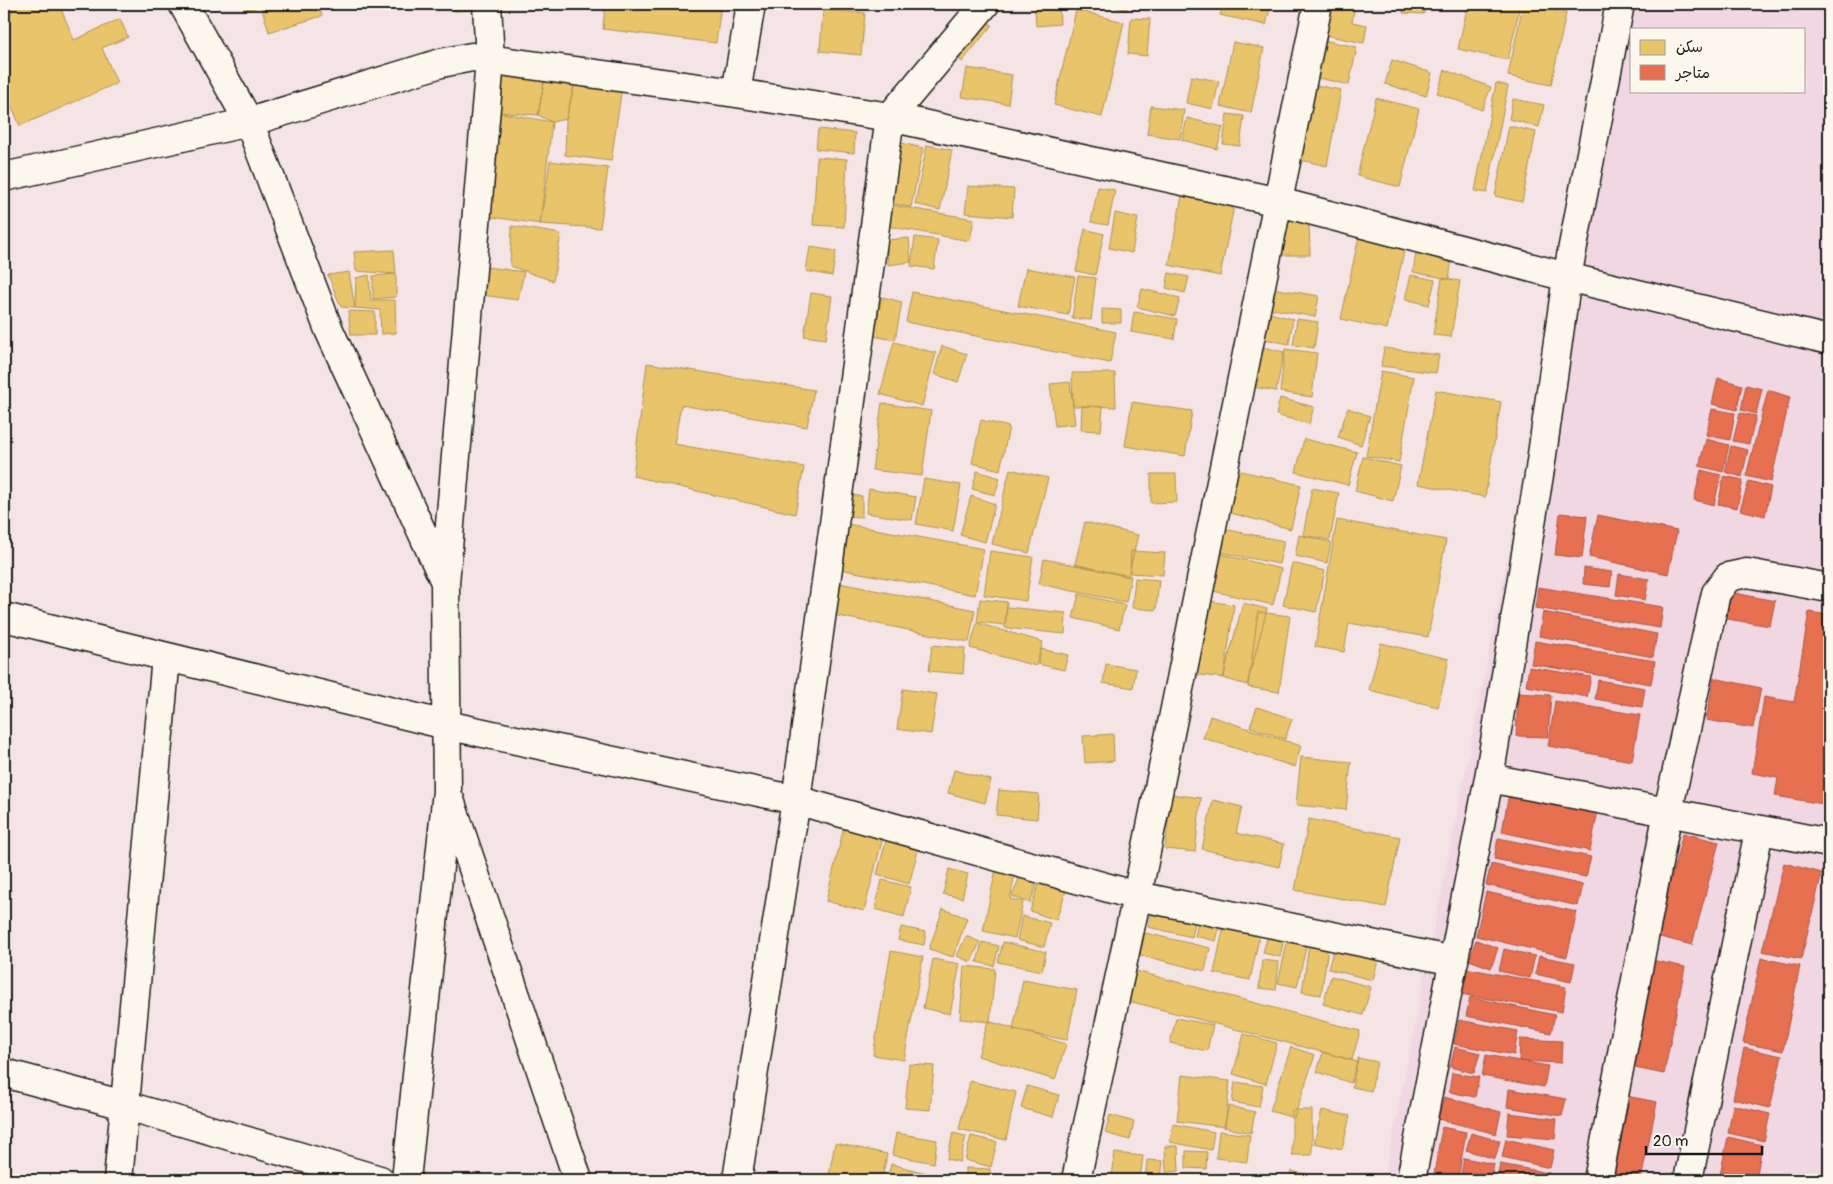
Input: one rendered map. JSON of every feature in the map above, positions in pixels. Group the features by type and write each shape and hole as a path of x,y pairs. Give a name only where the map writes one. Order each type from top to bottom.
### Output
{"street":[{"path":"183,4 250,122 329,330 445,583"},
{"path":"406,1180 447,791 445,583 490,61 487,4"},
{"path":"736,93 751,4"},
{"path":"736,1180 796,800 890,117 984,4"},
{"path":"1076,1180 1137,896 1318,4"},
{"path":"1411,1180 1489,778 1540,469 1566,277 1620,4"},
{"path":"4,177 250,122 441,63 472,57 490,61 736,93 890,117 1279,202 1566,277 1829,340"},
{"path":"1598,1180 1668,812 1716,593 1728,577 1747,573 1829,588"},
{"path":"4,617 446,725 796,800 1137,896 1454,962"},
{"path":"118,1180 166,657"},
{"path":"1489,778 1829,843"},
{"path":"447,791 578,1180"},
{"path":"1688,1180 1760,831"},
{"path":"4,1073 124,1104 380,1180"}],"shaded area":[{"path":"1618,4 1829,4 1829,1180 1384,1180"}],"building: سكن":[{"path":"4,4 59,4 74,40 120,19 128,37 102,48 117,83 20,126 4,88"},
{"path":"245,4 319,4 322,16 269,32 261,6 247,10"},
{"path":"453,4 474,4 474,10 454,11"},
{"path":"605,4 721,4 716,43 603,29"},
{"path":"1105,4 1128,4 1126,10"},
{"path":"1223,4 1271,4 1266,25 1220,15"},
{"path":"1325,4 1355,4 1352,22 1367,25 1364,43 1320,34"},
{"path":"1404,4 1425,4 1424,14 1403,13"},
{"path":"1468,4 1520,6 1508,60 1458,49"},
{"path":"1523,4 1566,13 1551,85 1508,76"},
{"path":"1059,7 1060,24 1036,26 1035,9"},
{"path":"823,10 865,13 861,55 820,51"},
{"path":"974,10 992,25 962,62 944,47"},
{"path":"1076,10 1124,22 1102,117 1054,105"},
{"path":"1131,18 1150,19 1147,56 1128,54"},
{"path":"1323,40 1357,47 1349,85 1314,77"},
{"path":"1233,42 1264,48 1251,113 1220,106"},
{"path":"1392,60 1432,73 1426,96 1385,84"},
{"path":"497,67 545,77 538,115 496,112"},
{"path":"967,68 1012,75 1008,104 962,97"},
{"path":"1445,70 1491,87 1482,110 1437,93"},
{"path":"1191,76 1219,81 1213,109 1186,103"},
{"path":"545,77 576,78 566,119 552,122 538,115"},
{"path":"576,78 622,87 611,161 565,155 566,119"},
{"path":"1496,83 1508,86 1487,193 1475,191"},
{"path":"1310,84 1341,90 1327,166 1296,159"},
{"path":"1376,98 1419,109 1400,187 1357,176"},
{"path":"1513,99 1544,105 1539,127 1509,119"},
{"path":"1151,106 1184,110 1180,139 1147,134"},
{"path":"496,112 552,122 540,224 485,216"},
{"path":"1227,114 1244,116 1240,146 1223,144"},
{"path":"1187,118 1223,127 1217,149 1182,140"},
{"path":"1509,126 1536,132 1522,202 1495,196"},
{"path":"818,129 855,133 854,153 816,149"},
{"path":"901,143 923,148 911,207 889,203"},
{"path":"927,145 952,150 940,210 915,204"},
{"path":"817,157 847,159 844,227 813,225"},
{"path":"550,161 608,168 600,228 540,224"},
{"path":"968,186 1014,189 1012,217 965,213"},
{"path":"1098,187 1115,190 1108,225 1091,222"},
{"path":"1182,196 1234,206 1220,276 1169,265"},
{"path":"891,205 974,219 970,241 887,226"},
{"path":"1115,213 1138,218 1132,253 1109,248"},
{"path":"1281,221 1309,222 1310,255 1281,255"},
{"path":"512,226 561,234 553,281 510,266"},
{"path":"1085,229 1104,234 1095,275 1076,271"},
{"path":"1360,232 1406,242 1387,329 1341,319"},
{"path":"915,237 938,240 934,269 911,266"},
{"path":"909,238 911,262 888,265 886,240"},
{"path":"1417,246 1453,252 1449,279 1413,272"},
{"path":"810,247 836,251 832,276 806,271"},
{"path":"394,250 396,274 356,271 354,252"},
{"path":"487,267 524,272 518,300 481,295"},
{"path":"1026,268 1075,277 1068,315 1018,306"},
{"path":"349,272 355,308 341,307 328,275"},
{"path":"1169,273 1189,277 1185,293 1166,288"},
{"path":"396,274 396,297 373,299 373,276"},
{"path":"369,275 371,300 395,300 396,333 381,334 380,310 355,308 356,278"},
{"path":"1411,275 1435,280 1429,305 1405,299"},
{"path":"1078,276 1096,278 1091,320 1072,318"},
{"path":"1442,278 1460,281 1451,337 1433,335"},
{"path":"1272,288 1319,296 1315,317 1268,308"},
{"path":"1142,289 1180,298 1175,316 1137,307"},
{"path":"912,292 1116,332 1110,363 906,322"},
{"path":"811,293 832,296 826,339 804,336"},
{"path":"882,297 902,302 895,340 873,336"},
{"path":"1102,309 1121,310 1121,323 1102,323"},
{"path":"348,311 375,312 375,335 351,335"},
{"path":"1134,312 1177,319 1174,339 1131,332"},
{"path":"1265,312 1293,319 1289,344 1260,338"},
{"path":"1297,319 1318,322 1314,348 1293,345"},
{"path":"894,342 936,353 922,406 880,394"},
{"path":"942,346 967,354 958,382 934,374"},
{"path":"1262,347 1284,352 1276,391 1253,387"},
{"path":"1384,348 1439,355 1436,373 1381,366"},
{"path":"1285,349 1317,353 1312,397 1280,392"},
{"path":"647,363 814,390 807,427 681,405 674,444 804,467 795,514 633,476"},
{"path":"1381,371 1414,377 1399,462 1366,456"},
{"path":"1072,373 1115,373 1116,407 1073,406"},
{"path":"1070,382 1075,424 1055,426 1050,384"},
{"path":"1436,390 1501,402 1485,497 1418,484"},
{"path":"1280,398 1314,407 1309,424 1276,415"},
{"path":"1132,402 1192,411 1185,456 1125,446"},
{"path":"882,403 931,411 922,476 872,470"},
{"path":"1082,406 1103,407 1101,431 1081,430"},
{"path":"1348,408 1370,416 1361,445 1338,437"},
{"path":"981,420 1009,427 1000,470 972,463"},
{"path":"1304,439 1357,452 1348,485 1296,472"},
{"path":"1363,457 1401,466 1393,501 1355,491"},
{"path":"1010,469 1048,478 1029,553 992,544"},
{"path":"1237,470 1301,485 1291,529 1227,512"},
{"path":"977,471 1000,478 995,495 972,489"},
{"path":"1151,474 1176,474 1177,502 1151,503"},
{"path":"924,479 961,485 953,531 916,524"},
{"path":"1312,488 1339,493 1330,540 1303,535"},
{"path":"869,489 916,497 912,520 866,513"},
{"path":"843,495 862,496 862,517 842,516"},
{"path":"971,496 995,504 985,542 960,535"},
{"path":"1337,520 1446,540 1428,637 1349,623 1344,652 1315,647"},
{"path":"1085,522 1138,535 1128,577 1075,564"},
{"path":"842,523 984,549 975,595 834,568"},
{"path":"1224,529 1284,541 1279,564 1219,552"},
{"path":"1299,535 1331,542 1327,563 1295,556"},
{"path":"990,551 1033,557 1026,601 984,595"},
{"path":"1131,551 1165,553 1163,575 1130,573"},
{"path":"1217,553 1281,569 1273,605 1209,590"},
{"path":"1044,559 1131,576 1126,602 1039,584"},
{"path":"1292,563 1325,571 1316,612 1283,605"},
{"path":"1135,578 1159,580 1156,610 1132,608"},
{"path":"834,582 975,610 969,642 828,614"},
{"path":"1079,594 1125,605 1119,629 1073,618"},
{"path":"980,599 1007,602 1005,625 977,622"},
{"path":"1202,600 1234,605 1224,678 1192,674"},
{"path":"1243,603 1267,609 1247,685 1223,678"},
{"path":"1007,607 1066,613 1065,634 1005,628"},
{"path":"1258,612 1290,616 1279,692 1248,687"},
{"path":"977,623 1043,642 1036,666 970,648"},
{"path":"1381,643 1449,659 1438,707 1369,690"},
{"path":"932,645 965,648 963,674 929,671"},
{"path":"1041,649 1068,655 1064,670 1038,664"},
{"path":"1106,664 1136,669 1133,688 1103,683"},
{"path":"903,689 937,694 931,734 897,729"},
{"path":"1257,707 1292,719 1285,739 1250,727"},
{"path":"1210,716 1301,746 1295,767 1203,738"},
{"path":"1113,734 1114,761 1085,763 1083,736"},
{"path":"1301,757 1351,762 1346,810 1296,805"},
{"path":"954,770 991,780 985,803 948,793"},
{"path":"999,790 1039,794 1037,819 996,815"},
{"path":"1171,794 1201,798 1195,852 1165,849"},
{"path":"1213,800 1242,807 1236,833 1284,844 1279,867 1202,849"},
{"path":"1309,819 1400,837 1386,907 1295,890"},
{"path":"844,827 883,837 864,911 826,901"},
{"path":"886,841 918,850 909,884 877,874"},
{"path":"949,869 968,874 962,898 943,894"},
{"path":"996,869 1015,873 1010,899 1023,902 1015,938 983,931"},
{"path":"1021,874 1038,880 1030,903 1012,896"},
{"path":"1041,876 1068,885 1056,920 1030,911"},
{"path":"882,880 911,887 904,917 875,909"},
{"path":"1154,903 1197,914 1192,937 1148,927"},
{"path":"943,909 967,918 953,957 929,949"},
{"path":"1022,916 1050,923 1044,947 1017,940"},
{"path":"1200,916 1221,921 1216,941 1195,936"},
{"path":"1224,925 1260,933 1250,980 1214,973"},
{"path":"901,927 926,932 924,945 898,940"},
{"path":"1269,931 1285,934 1280,957 1263,953"},
{"path":"1145,933 1210,948 1205,971 1140,955"},
{"path":"966,936 980,942 971,962 957,956"},
{"path":"1288,939 1307,943 1297,987 1278,983"},
{"path":"982,942 999,946 994,966 977,962"},
{"path":"1003,942 1046,952 1042,971 998,962"},
{"path":"1309,945 1328,948 1321,995 1302,992"},
{"path":"1334,948 1378,960 1373,980 1328,969"},
{"path":"891,951 923,957 904,1060 873,1055"},
{"path":"933,959 960,964 950,1014 923,1008"},
{"path":"1262,960 1279,962 1276,990 1259,988"},
{"path":"964,966 995,969 990,1022 960,1019"},
{"path":"1136,971 1360,1031 1352,1060 1129,1001"},
{"path":"1331,976 1371,987 1363,1015 1323,1004"},
{"path":"1023,980 1077,990 1067,1040 1013,1030"},
{"path":"1176,1018 1213,1025 1207,1051 1170,1043"},
{"path":"988,1021 1066,1044 1055,1080 978,1056"},
{"path":"1244,1034 1277,1043 1266,1084 1233,1074"},
{"path":"1291,1047 1315,1055 1294,1118 1270,1111"},
{"path":"1323,1052 1357,1062 1351,1083 1317,1072"},
{"path":"1358,1058 1377,1062 1371,1091 1352,1087"},
{"path":"909,1064 934,1066 930,1110 905,1108"},
{"path":"1182,1075 1230,1081 1225,1127 1177,1121"},
{"path":"970,1081 1016,1092 1006,1140 959,1129"},
{"path":"1235,1082 1263,1086 1259,1107 1232,1102"},
{"path":"1027,1086 1059,1095 1053,1117 1021,1108"},
{"path":"1229,1106 1255,1112 1251,1133 1224,1127"},
{"path":"1292,1110 1312,1110 1312,1155 1292,1155"},
{"path":"1322,1110 1350,1116 1342,1149 1314,1143"},
{"path":"1110,1115 1134,1122 1130,1140 1105,1133"},
{"path":"1173,1124 1214,1132 1211,1150 1170,1142"},
{"path":"1219,1131 1250,1135 1247,1162 1216,1158"},
{"path":"896,1133 937,1140 934,1163 892,1155"},
{"path":"953,1133 966,1136 960,1162 947,1159"},
{"path":"971,1136 997,1142 991,1167 965,1160"},
{"path":"835,1143 887,1154 882,1180 828,1180"},
{"path":"1165,1146 1178,1146 1179,1171 1166,1172"},
{"path":"1186,1151 1207,1152 1206,1169 1186,1168"},
{"path":"1115,1153 1143,1156 1140,1180 1112,1177"},
{"path":"1147,1160 1163,1161 1161,1180 1145,1180"},
{"path":"891,1164 926,1173 924,1180 887,1180"},
{"path":"966,1168 990,1169 990,1180 966,1180"},
{"path":"1291,1171 1333,1180 1289,1180"},
{"path":"1164,1174 1185,1175 1185,1180 1164,1180"},
{"path":"1189,1175 1210,1176 1209,1180 1189,1180"}],"building: متاجر":[{"path":"1718,378 1742,385 1737,410 1712,404"},
{"path":"1746,385 1762,389 1756,414 1741,410"},
{"path":"1768,390 1790,397 1771,482 1746,476"},
{"path":"1712,409 1735,413 1730,440 1706,435"},
{"path":"1740,413 1756,416 1749,444 1733,441"},
{"path":"1706,439 1729,445 1723,472 1699,466"},
{"path":"1731,446 1748,450 1742,477 1725,472"},
{"path":"1701,470 1721,475 1714,505 1694,500"},
{"path":"1724,476 1743,480 1737,508 1718,504"},
{"path":"1749,481 1771,487 1765,516 1740,510"},
{"path":"1560,513 1587,516 1582,558 1555,555"},
{"path":"1598,515 1677,531 1668,574 1589,557"},
{"path":"1584,568 1612,572 1610,587 1583,584"},
{"path":"1619,574 1649,579 1645,600 1616,595"},
{"path":"1538,587 1663,607 1660,628 1535,608"},
{"path":"1730,592 1775,601 1770,626 1727,619"},
{"path":"1543,612 1657,634 1653,657 1539,636"},
{"path":"1809,612 1829,615 1829,805 1775,796 1778,778 1752,773 1764,697 1794,702"},
{"path":"1535,641 1655,661 1651,684 1531,664"},
{"path":"1529,667 1591,677 1587,697 1526,686"},
{"path":"1714,678 1761,688 1753,728 1706,720"},
{"path":"1598,680 1645,688 1642,707 1595,699"},
{"path":"1518,693 1551,695 1548,737 1516,736"},
{"path":"1555,701 1640,715 1632,761 1548,746"},
{"path":"1509,793 1598,811 1590,851 1502,832"},
{"path":"1683,833 1719,842 1692,945 1656,936"},
{"path":"1498,838 1591,857 1586,877 1494,859"},
{"path":"1784,863 1822,873 1801,959 1762,951"},
{"path":"1491,864 1583,885 1578,906 1486,885"},
{"path":"1486,892 1577,912 1567,957 1476,936"},
{"path":"1476,940 1498,948 1491,968 1469,960"},
{"path":"1504,949 1535,956 1530,978 1499,971"},
{"path":"1539,956 1575,963 1571,982 1535,974"},
{"path":"1761,958 1800,966 1783,1051 1743,1043"},
{"path":"1651,960 1685,967 1664,1074 1630,1067"},
{"path":"1460,967 1566,987 1562,1012 1455,993"},
{"path":"1470,997 1555,1015 1551,1033 1466,1016"},
{"path":"1459,1020 1518,1031 1514,1055 1454,1044"},
{"path":"1520,1039 1562,1041 1561,1063 1519,1061"},
{"path":"1455,1047 1480,1053 1474,1073 1450,1067"},
{"path":"1744,1048 1782,1056 1770,1108 1733,1099"},
{"path":"1486,1055 1548,1066 1544,1087 1482,1076"},
{"path":"1452,1073 1479,1077 1475,1097 1449,1092"},
{"path":"1509,1089 1566,1099 1562,1116 1507,1107"},
{"path":"1626,1096 1657,1102 1641,1180 1608,1180"},
{"path":"1444,1097 1501,1112 1496,1134 1438,1119"},
{"path":"1733,1105 1770,1114 1764,1141 1728,1133"},
{"path":"1509,1113 1557,1119 1555,1139 1507,1135"},
{"path":"1442,1127 1466,1132 1458,1179 1434,1174"},
{"path":"1471,1133 1500,1141 1495,1159 1466,1150"},
{"path":"1728,1137 1762,1145 1756,1180 1719,1180"},
{"path":"1506,1139 1554,1150 1550,1168 1502,1157"},
{"path":"1464,1158 1494,1164 1491,1180 1460,1179"},
{"path":"1500,1164 1549,1173 1548,1180 1497,1180"}]}
